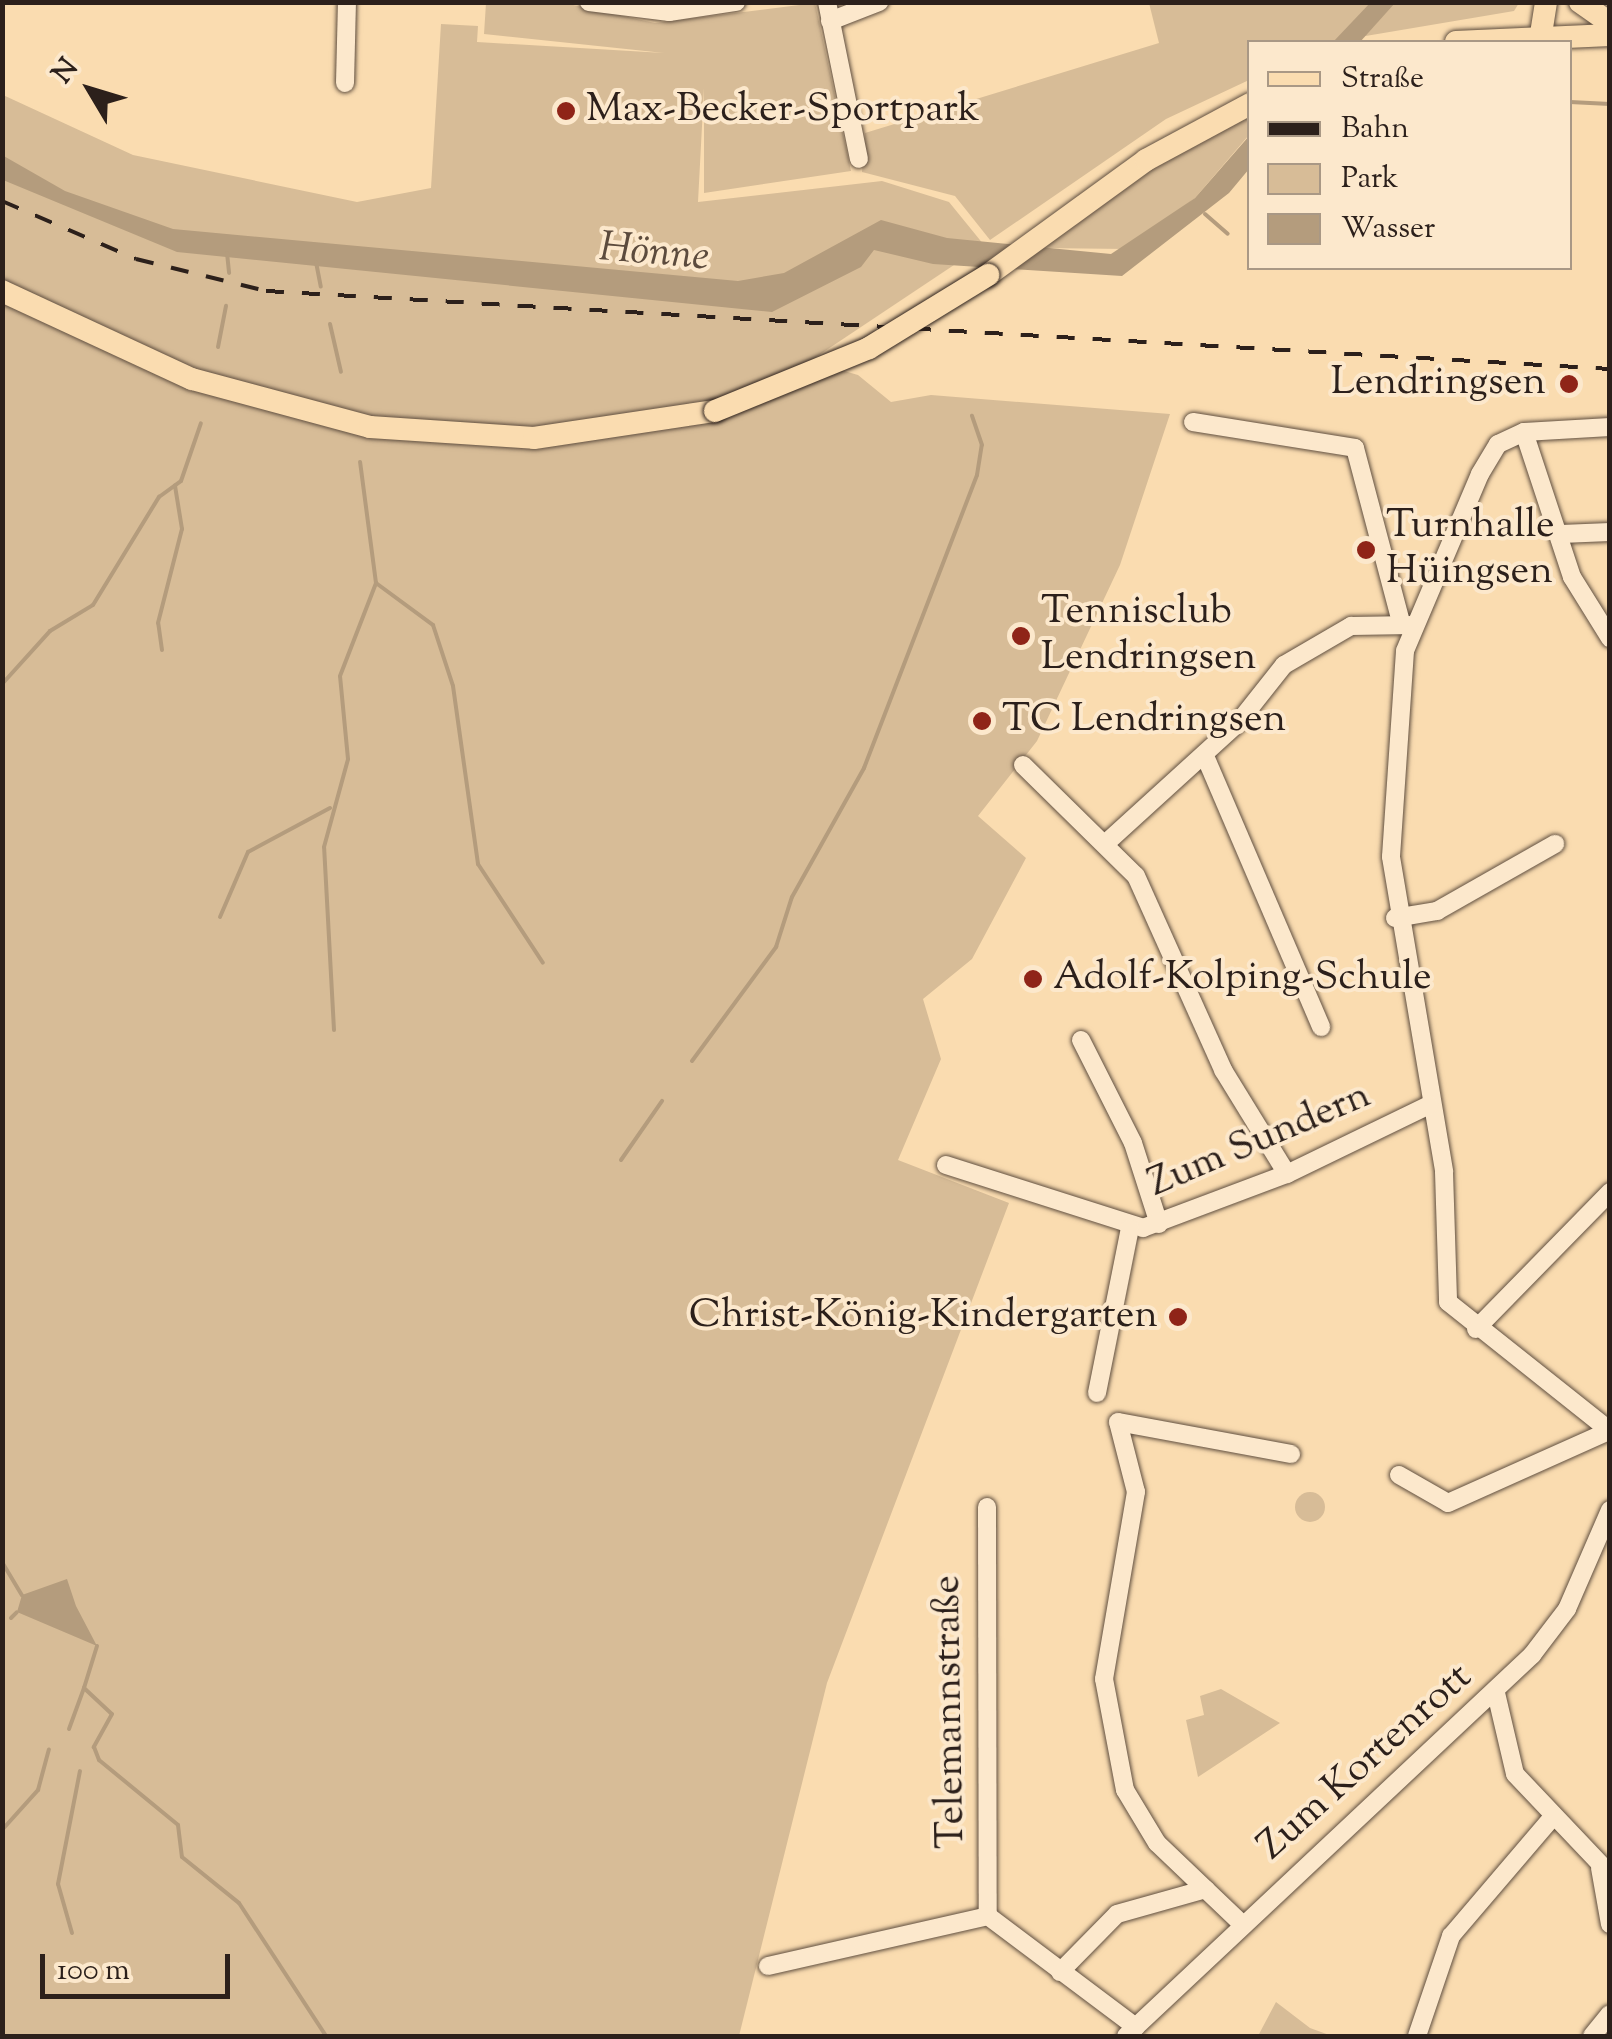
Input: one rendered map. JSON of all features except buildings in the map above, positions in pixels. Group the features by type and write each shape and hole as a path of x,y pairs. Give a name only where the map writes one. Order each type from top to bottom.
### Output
{"main road":[{"path":"1546,2 1552,33"},
{"path":"1552,33 1568,2"},
{"path":"1580,2 1610,23"},
{"path":"1478,40 1552,33 1610,35"},
{"path":"2,291 192,379 370,427 534,438 715,410 814,376 898,332 1146,160 1247,106"}],"street":[{"path":"345,83 346,2"},
{"path":"589,2 669,12 736,2"},
{"path":"859,159 828,12 879,2"},
{"path":"1193,422 1355,448 1407,624"},
{"path":"1399,1475 1448,1503 1609,1431 1476,1329 1444,1286 1447,1204 1395,918 1396,734 1407,624 1498,444 1524,432 1610,427"},
{"path":"1524,432 1584,604 1610,638"},
{"path":"1561,534 1610,532"},
{"path":"1105,844 1205,756 1296,656 1351,626 1407,624"},
{"path":"1205,756 1321,1026"},
{"path":"1023,765 1105,844 1164,925 1223,1070 1288,1174"},
{"path":"1395,918 1437,911 1556,844"},
{"path":"1080,1040 1133,1143 1159,1224"},
{"name":"Zum Sundern","path":"946,1166 1130,1228 1159,1224 1288,1174 1429,1105"},
{"path":"1476,1329 1610,1192"},
{"path":"1097,1393 1130,1228"},
{"path":"1242,1924 1157,1843 1125,1790 1112,1740 1105,1654 1136,1492 1118,1422 1291,1454"},
{"name":"Telemannstraße","path":"987,1507 988,1916"},
{"name":"Zum Kortenrott","path":"1131,2032 1242,1924 1496,1693 1567,1609 1610,1510"},
{"path":"1496,1693 1505,1755 1551,1819 1605,1871 1610,1924"},
{"path":"1417,2036 1451,1936 1551,1819"},
{"path":"1060,1972 1108,1920 1206,1889"},
{"path":"768,1966 988,1916 1131,2032"},
{"path":"1592,2036 1610,2014"}],"green space":[{"path":"486,3 564,3 655,23 815,3 851,171 704,193 704,88 698,202 882,181 949,202 984,245 810,361 858,375 891,402 931,395 1170,414 1120,565 1037,741 978,816 1026,858 972,959 923,999 941,1059 898,1160 1009,1203 827,1683 739,2036 3,2036 3,95 133,155 357,202 431,188 441,24 478,26 477,42 664,53 484,34"},
{"path":"1149,3 1519,3 1514,11 1342,40 1247,40 1247,81 1166,119 990,240 955,196 862,172 865,133 1159,43"},
{"path":"1247,118 1247,137 1195,198 1127,249 1039,248 1149,170"},
{"path":"1310,1492 1321,1496 1325,1507 1321,1518 1310,1522 1299,1518 1295,1507 1299,1496"},
{"path":"1221,1689 1280,1723 1198,1777 1186,1720 1204,1715 1200,1696"},
{"path":"1276,2002 1310,2028 1332,2036 1258,2036"}],"water":[{"path":"1371,2 1395,3 1362,40 1335,40"},
{"path":"1247,138 1247,171 1229,193 1122,276 933,264 874,250 861,267 772,312 177,252 3,180 2,155 65,191 173,229 738,281 784,273 881,220 947,238 1111,254 1195,198"},
{"path":"67,1579 97,1646 17,1612 22,1595"}],"waterway":[{"path":"1572,102 1610,104"},
{"path":"1205,214 1228,234"},
{"path":"227,253 229,273"},
{"path":"316,262 321,287"},
{"path":"218,347 226,306"},
{"path":"330,324 341,372"},
{"path":"692,1061 776,947 792,897 864,768 977,475 982,445 972,416"},
{"path":"3,683 50,631 93,605 159,497 181,481 201,423"},
{"path":"334,1030 324,847 348,759 340,676 376,583 360,462"},
{"path":"162,650 158,623 182,529 175,486"},
{"path":"376,583 433,625 453,686 478,864 543,963"},
{"path":"220,917 248,852 330,808"},
{"path":"621,1160 662,1101"},
{"path":"2,1562 22,1595"},
{"path":"11,1618 17,1612"},
{"path":"97,1646 84,1688 112,1714 94,1747 99,1760 178,1825 182,1857 239,1903 326,2036"},
{"path":"69,1729 84,1688"},
{"path":"2,1830 38,1790 49,1749"},
{"path":"72,1933 58,1884 80,1771"},
{"path":"395,2036 410,2036"}],"railway":[{"path":"2,201 136,259 266,291 1610,369"}],"place":[{"name":"Max-Becker-Sportpark","path":"566,111"},
{"name":"Lendringsen","path":"1569,384"},
{"name":"Turnhalle Hüingsen","path":"1366,550"},
{"name":"Tennisclub Lendringsen","path":"1021,636"},
{"name":"TC Lendringsen","path":"982,721"},
{"name":"Adolf-Kolping-Schule","path":"1033,979"},
{"name":"Christ-König-Kindergarten","path":"1178,1317"}],"water label":[{"name":"Hönne","path":"654,254"}]}
